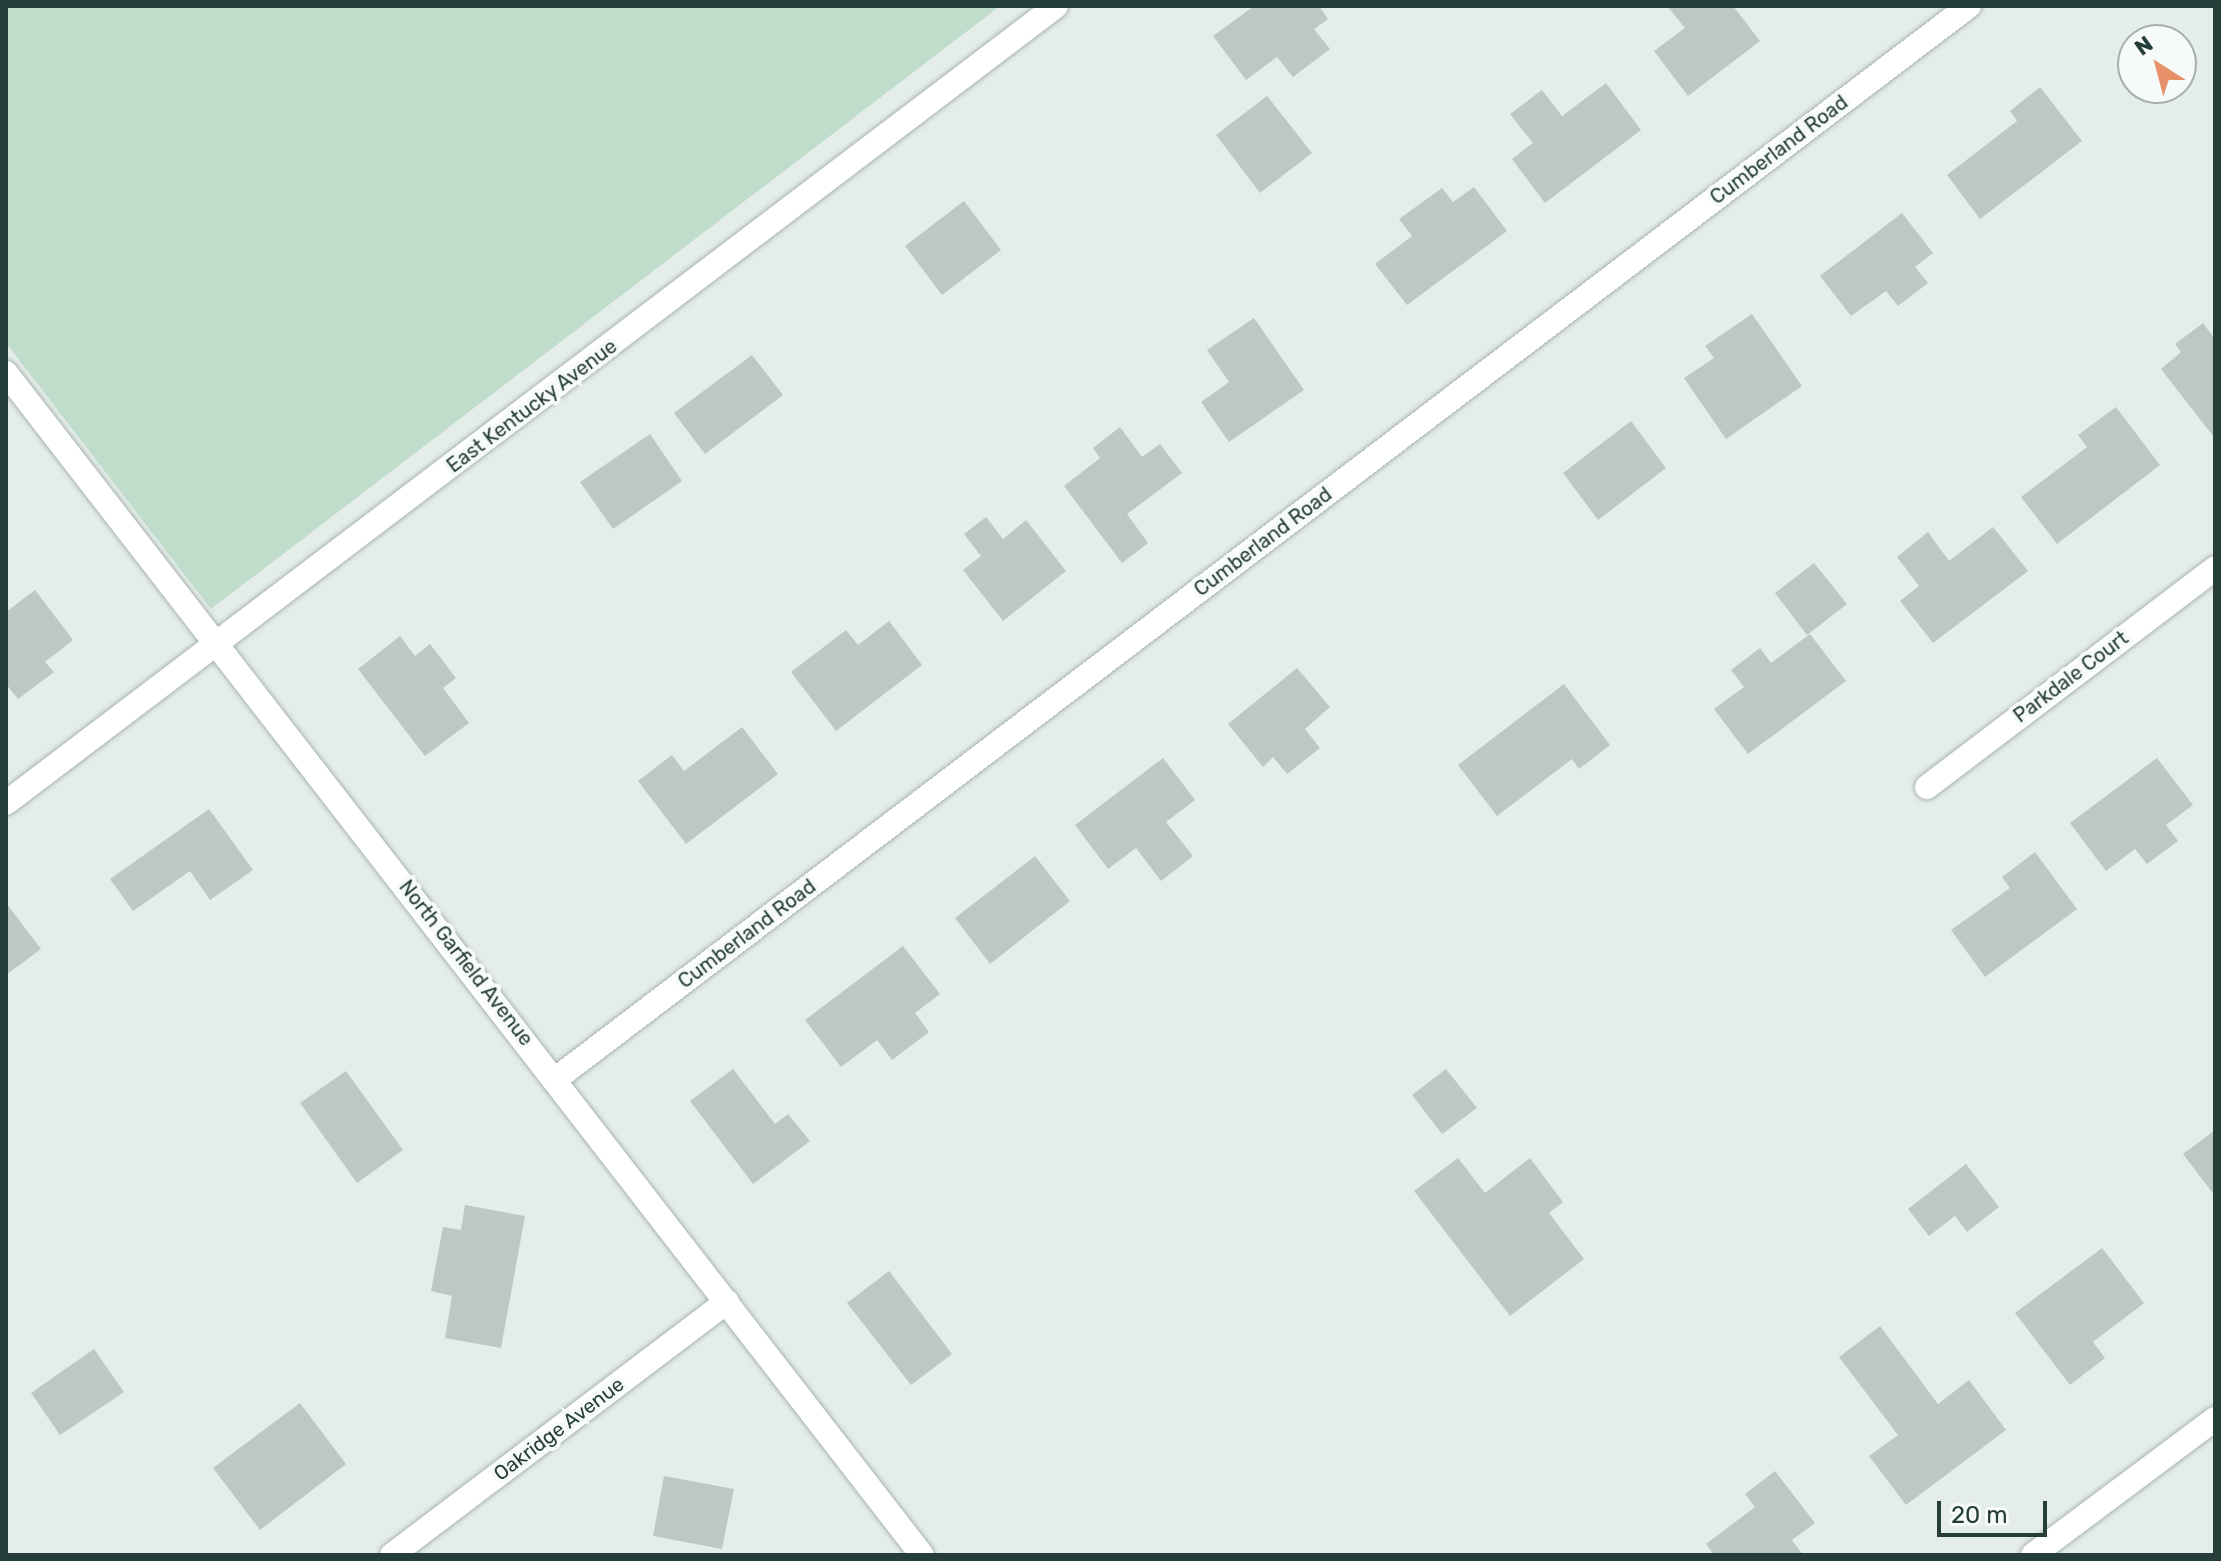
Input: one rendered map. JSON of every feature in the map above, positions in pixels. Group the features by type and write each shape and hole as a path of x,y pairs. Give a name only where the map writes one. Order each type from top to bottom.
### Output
{"street":[{"name":"East Kentucky Avenue","path":"6,803 216,647 1056,6"},
{"name":"Cumberland Road","path":"557,1078 1969,6"},
{"name":"North Garfield Avenue","path":"6,373 216,647 557,1078 922,1555"},
{"name":"Parkdale Court","path":"1927,787 2215,568"},
{"name":"Oakridge Avenue","path":"392,1555 727,1302"},
{"path":"2033,1555 2215,1419"}],"green space":[{"path":"6,6 1000,6 211,609 6,343"}],"building":[{"path":"1254,6 1319,6 1328,19 1314,29 1330,49 1293,77 1277,57 1246,80 1213,36"},
{"path":"1667,6 1733,6 1760,41 1688,96 1654,51 1685,28"},
{"path":"1606,83 1641,130 1545,203 1512,159 1533,143 1510,114 1542,90 1562,116"},
{"path":"2040,87 2082,141 1980,219 1947,175 2017,121 2010,111"},
{"path":"1267,96 1312,153 1260,193 1216,135"},
{"path":"1474,187 1507,231 1407,305 1375,264 1412,236 1399,219 1442,188 1453,202"},
{"path":"964,201 1001,250 942,295 905,246"},
{"path":"1902,213 1933,253 1915,267 1928,283 1898,306 1886,291 1851,316 1820,276"},
{"path":"1752,314 1802,386 1726,439 1684,378 1714,358 1705,346"},
{"path":"1254,318 1304,390 1229,442 1201,402 1229,382 1207,350"},
{"path":"2203,323 2215,339 2213,436 2161,369 2181,352 2175,344"},
{"path":"752,355 783,395 705,454 674,413"},
{"path":"2116,407 2160,465 2057,544 2021,497 2087,447 2078,435"},
{"path":"1631,421 1666,468 1598,520 1563,473"},
{"path":"1120,427 1142,457 1160,444 1182,473 1127,514 1148,543 1122,563 1064,486 1100,458 1093,448"},
{"path":"650,434 682,481 613,529 580,482"},
{"path":"986,517 1003,539 1026,520 1066,571 1003,621 963,570 981,556 964,534"},
{"path":"1993,527 2028,571 1933,643 1900,601 1919,586 1897,557 1928,532 1949,561"},
{"path":"1814,563 1847,604 1807,635 1775,593"},
{"path":"35,590 73,640 45,662 54,672 18,699 6,684 6,612"},
{"path":"889,621 922,665 836,731 791,672 846,630 858,645"},
{"path":"1810,634 1846,681 1748,754 1714,709 1744,687 1731,670 1760,648 1771,663"},
{"path":"400,636 415,656 430,644 456,678 443,688 469,723 425,756 358,669"},
{"path":"1297,668 1330,707 1305,729 1320,748 1287,774 1273,757 1263,767 1228,724"},
{"path":"1564,684 1610,745 1579,769 1572,759 1497,816 1458,765"},
{"path":"742,727 778,774 686,844 638,781 672,755 684,771"},
{"path":"1163,758 1195,800 1166,822 1193,856 1161,881 1136,848 1108,869 1075,825"},
{"path":"2157,758 2193,805 2166,825 2178,841 2147,864 2135,849 2106,871 2070,823"},
{"path":"209,809 253,870 210,900 190,871 133,911 110,879"},
{"path":"2035,852 2077,909 1985,977 1951,930 2010,888 2002,877"},
{"path":"1035,856 1070,901 990,964 955,918"},
{"path":"6,903 41,949 6,975"},
{"path":"903,946 940,994 915,1013 929,1032 892,1060 877,1040 841,1067 805,1020"},
{"path":"733,1069 775,1124 788,1114 810,1141 753,1184 690,1101"},
{"path":"1446,1069 1477,1108 1442,1134 1412,1095"},
{"path":"346,1071 403,1150 357,1183 300,1103"},
{"path":"2215,1130 2215,1196 2183,1154"},
{"path":"1458,1158 1485,1193 1530,1158 1563,1202 1549,1213 1584,1259 1510,1316 1414,1191"},
{"path":"1966,1164 1999,1207 1967,1232 1955,1216 1929,1236 1908,1209"},
{"path":"465,1205 525,1216 501,1348 445,1338 452,1296 431,1291 443,1227 461,1230"},
{"path":"2102,1248 2144,1303 2093,1342 2105,1358 2070,1385 2015,1313"},
{"path":"889,1271 952,1354 911,1385 847,1303"},
{"path":"1880,1326 1938,1404 1969,1380 2006,1430 1906,1505 1869,1456 1898,1435 1839,1357"},
{"path":"94,1349 124,1392 60,1435 31,1393"},
{"path":"300,1403 346,1464 260,1530 213,1468"},
{"path":"1775,1471 1815,1523 1792,1540 1803,1555 1714,1555 1706,1544 1755,1507 1745,1494"},
{"path":"664,1476 734,1489 722,1549 653,1536"}]}
